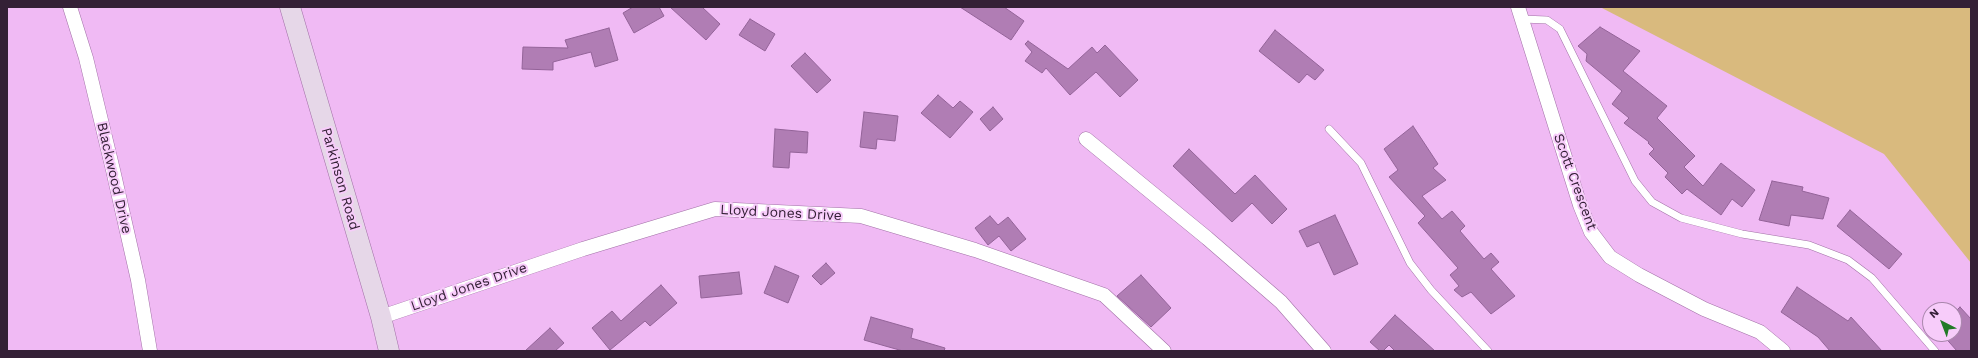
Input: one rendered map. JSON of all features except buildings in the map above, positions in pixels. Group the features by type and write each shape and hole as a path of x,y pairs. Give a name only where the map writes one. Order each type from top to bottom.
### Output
{"street":[{"name":"Blackwood Drive","path":"70,7 86,58 113,170 138,280 150,351"},
{"name":"Parkinson Road","path":"290,7 381,317 389,351"},
{"name":"Scott Crescent","path":"1520,13 1580,205 1591,232 1610,257 1639,275 1704,309 1760,332 1782,351"},
{"path":"1086,139 1207,238 1281,302 1324,351"},
{"name":"Lloyd Jones Drive","path":"381,317 583,249 715,209 861,216 975,250 1104,295 1164,351"}],"lane":[{"path":"1520,13 1547,20 1560,29 1636,181 1652,202 1681,218 1742,234 1809,245 1848,260 1872,278 1934,351"},
{"path":"1329,129 1361,163 1410,263 1431,290 1488,351"}],"shaded area":[{"path":"1600,7 1971,7 1971,263 1884,154"}]}
